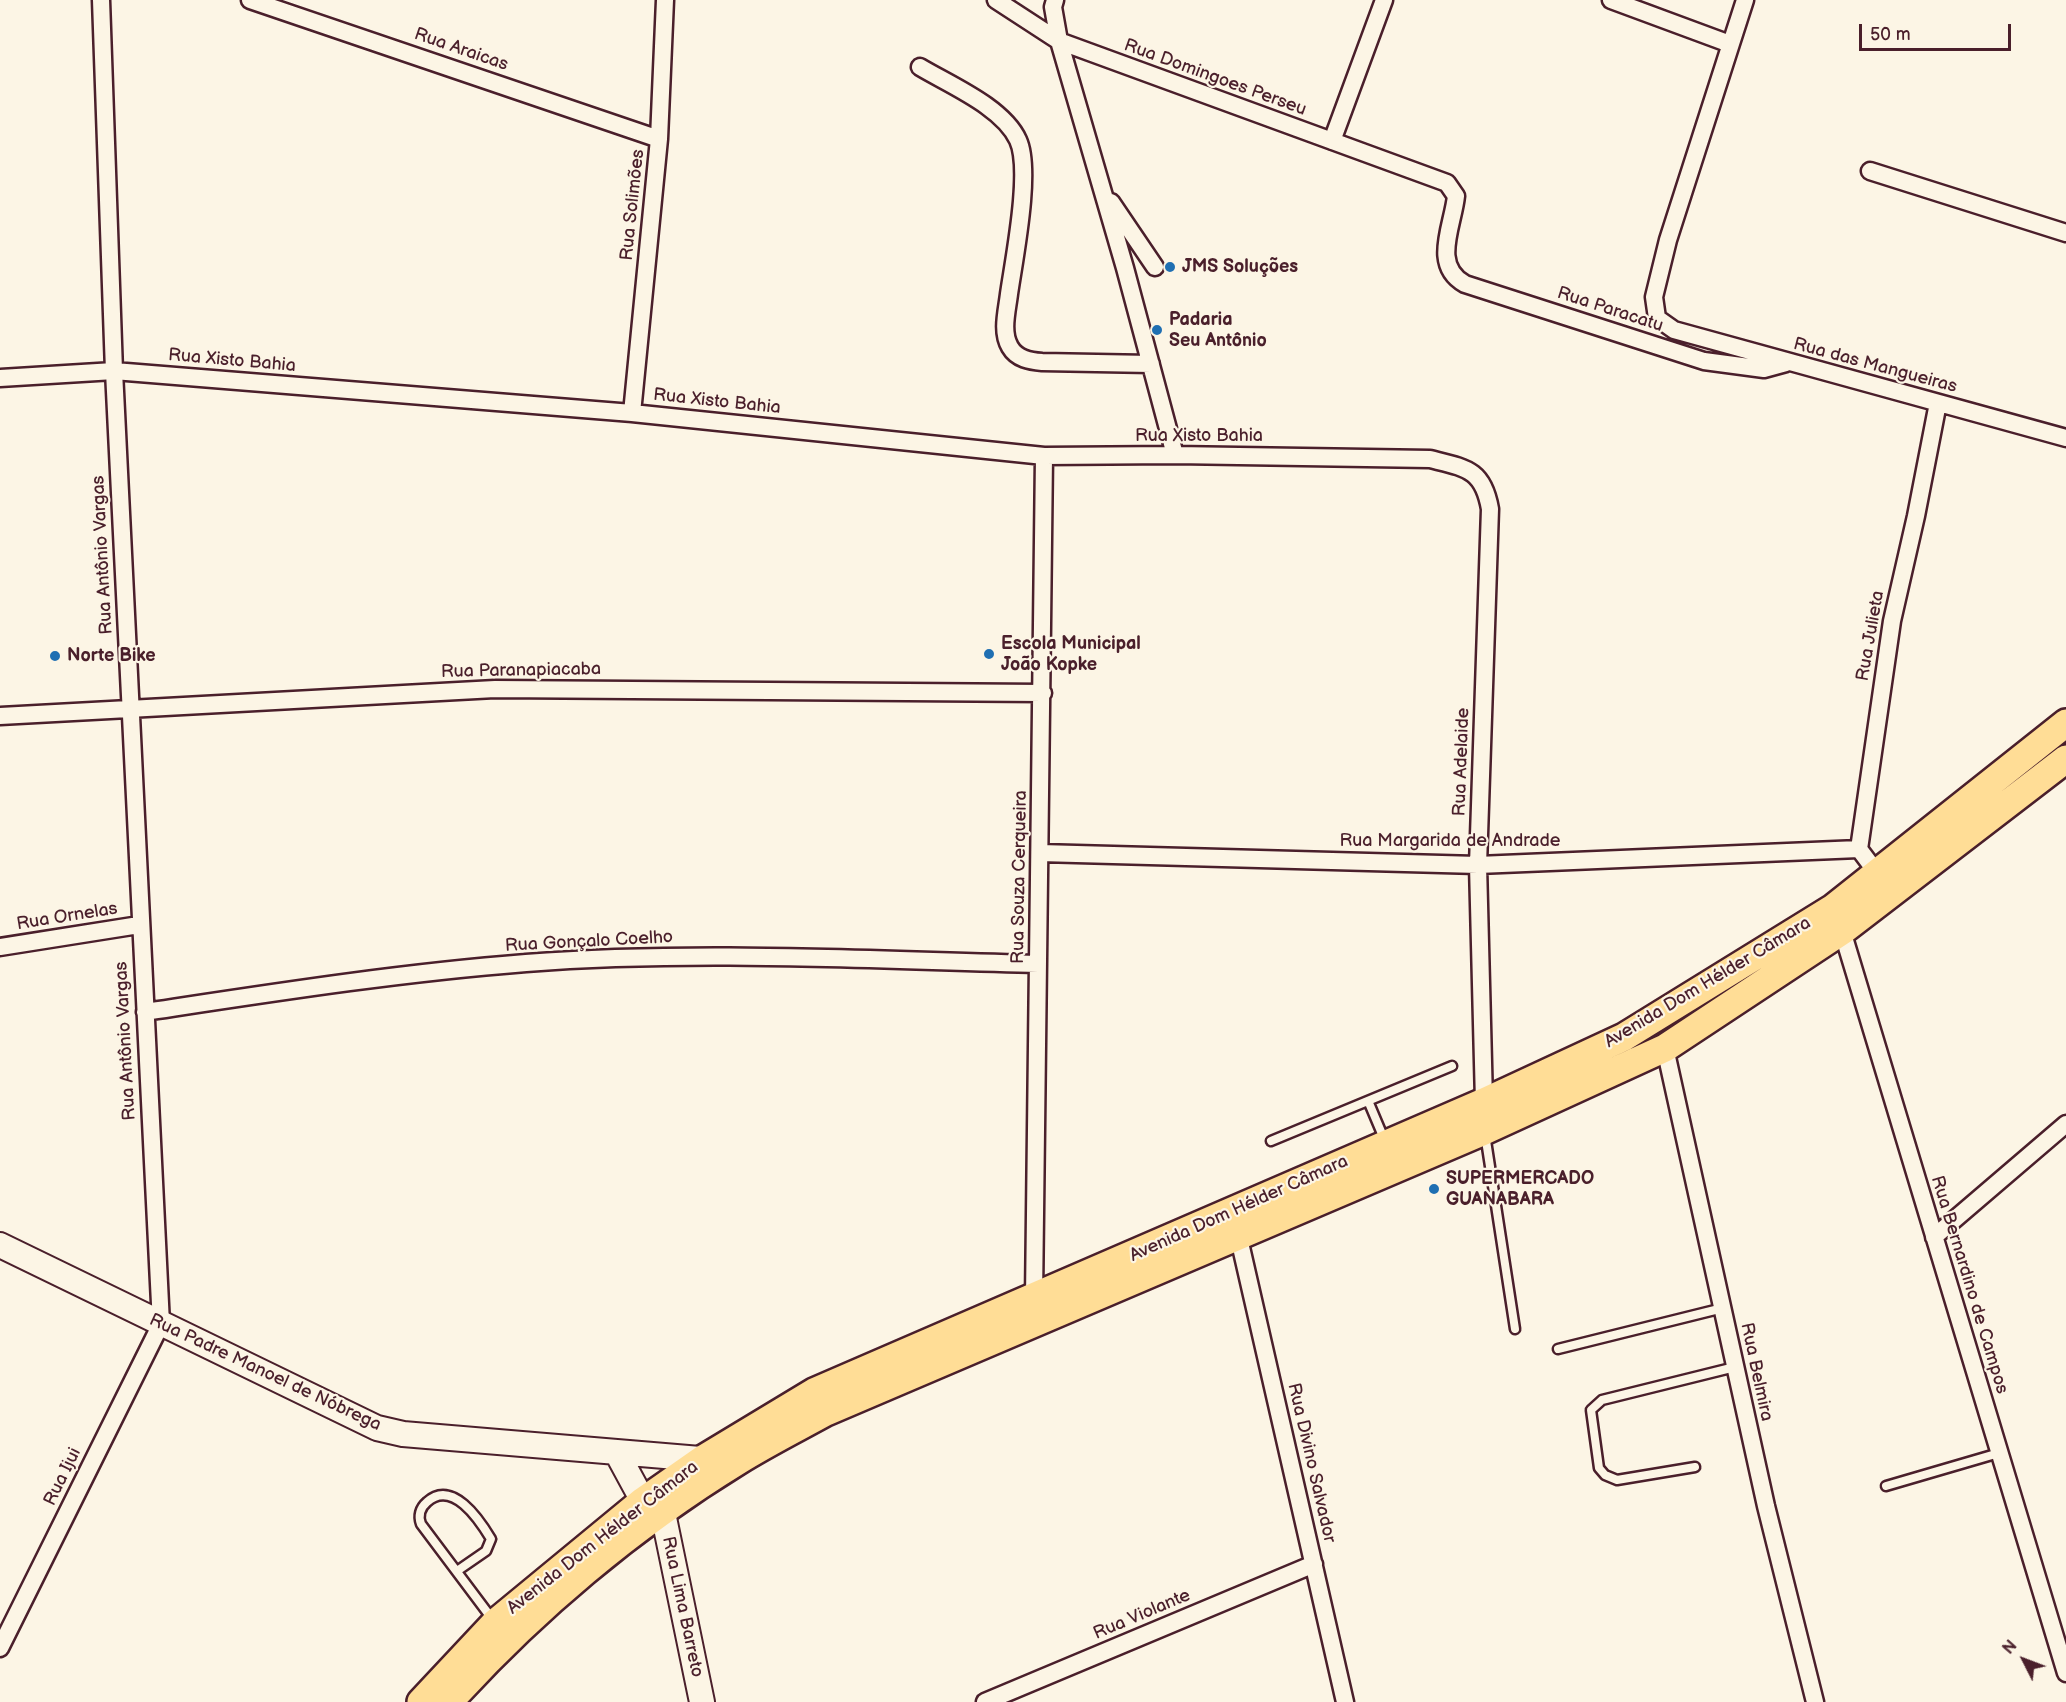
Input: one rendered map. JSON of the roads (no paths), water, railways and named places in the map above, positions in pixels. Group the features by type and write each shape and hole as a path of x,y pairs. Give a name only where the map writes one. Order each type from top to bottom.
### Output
{"main road":[{"name":"Avenida Dom Hélder Câmara","path":"449,1702 493,1654 598,1562 703,1459 814,1392 1386,1145 1624,1037 1837,920 1877,873 2066,723"},
{"name":"Avenida Dom Hélder Câmara","path":"421,1702 495,1623 653,1507 826,1412 1238,1234 1484,1131 1665,1048 1837,920 2066,759"},
{"name":"Rua Padre Manoel de Nóbrega","path":"0,1245 377,1428 403,1434 738,1461"},
{"path":"617,1453 653,1507"},
{"name":"Rua Lima Barreto","path":"653,1507 702,1702"}],"street":[{"name":"Rua Antônio Vargas","path":"101,0 129,708 161,1324"},
{"name":"Rua Araicas","path":"250,0 659,139"},
{"name":"Rua Solimões","path":"632,413 659,139 665,0"},
{"name":"Rua Domingoes Perseu","path":"996,0 1059,41 1428,174 1447,183 1456,196 1446,250"},
{"path":"1054,0 1053,7 1059,41 1175,455"},
{"path":"1332,141 1384,0"},
{"path":"1611,0 1730,44"},
{"name":"Rua Paracatu","path":"1674,330 1657,318 1654,297 1668,240 1745,0"},
{"path":"920,67 999,114 1018,140 1023,156 1019,223 1005,325 1011,349 1026,360 1151,364"},
{"path":"1870,171 2066,233"},
{"path":"1100,183 1155,267"},
{"name":"Rua Paracatu","path":"1446,250 1450,273 1465,284 1704,360 1764,369 1786,363"},
{"name":"Rua das Mangueiras","path":"1674,330 1786,363 2066,438"},
{"name":"Rua Xisto Bahia","path":"0,378 114,371 632,413 1044,456 1175,455 1430,459"},
{"name":"Rua Julieta","path":"1860,849 1892,621 1916,516 1938,403"},
{"name":"Rua Souza Cerqueira","path":"1034,1298 1043,693 1044,456"},
{"name":"Rua Adelaide","path":"1430,459 1466,468 1473,473 1487,490 1490,509 1478,865 1484,1102"},
{"name":"Rua Paranapiacaba","path":"0,716 495,689 1043,693"},
{"path":"1860,849 1877,873"},
{"name":"Rua Margarida de Andrade","path":"1040,853 1478,865 1860,849"},
{"name":"Rua Bernardino de Campos","path":"1837,920 2066,1673"},
{"name":"Rua Ornelas","path":"0,947 140,925"},
{"name":"Rua Gonçalo Coelho","path":"145,1012 343,982 527,963 708,956 1038,964"},
{"name":"Rua Belmira","path":"1665,1048 1766,1506 1815,1702"},
{"path":"1934,1237 2066,1124"},
{"name":"Rua Divino Salvador","path":"1238,1234 1345,1702"},
{"name":"Rua Ijui","path":"0,1648 161,1324"},
{"name":"Rua Violante","path":"985,1702 1314,1564"}],"lane":[{"path":"1271,1141 1369,1103 1452,1066"},
{"path":"1369,1103 1386,1145"},
{"path":"1484,1131 1515,1329"},
{"path":"1558,1349 1723,1308"},
{"path":"1695,1467 1617,1479 1605,1475 1599,1468 1591,1410 1602,1400 1735,1367"},
{"path":"1886,1486 1999,1453"},
{"path":"457,1571 486,1551 491,1539 463,1504 451,1496 438,1495 423,1506 419,1519 457,1571 495,1623"}],"place":[{"name":"JMS Soluções","path":"1170,267"},
{"name":"Padaria Seu Antônio","path":"1157,330"},
{"name":"Escola Municipal João Kopke","path":"989,654"},
{"name":"Norte Bike","path":"55,656"},
{"name":"SUPERMERCADO GUANABARA","path":"1434,1189"}]}
